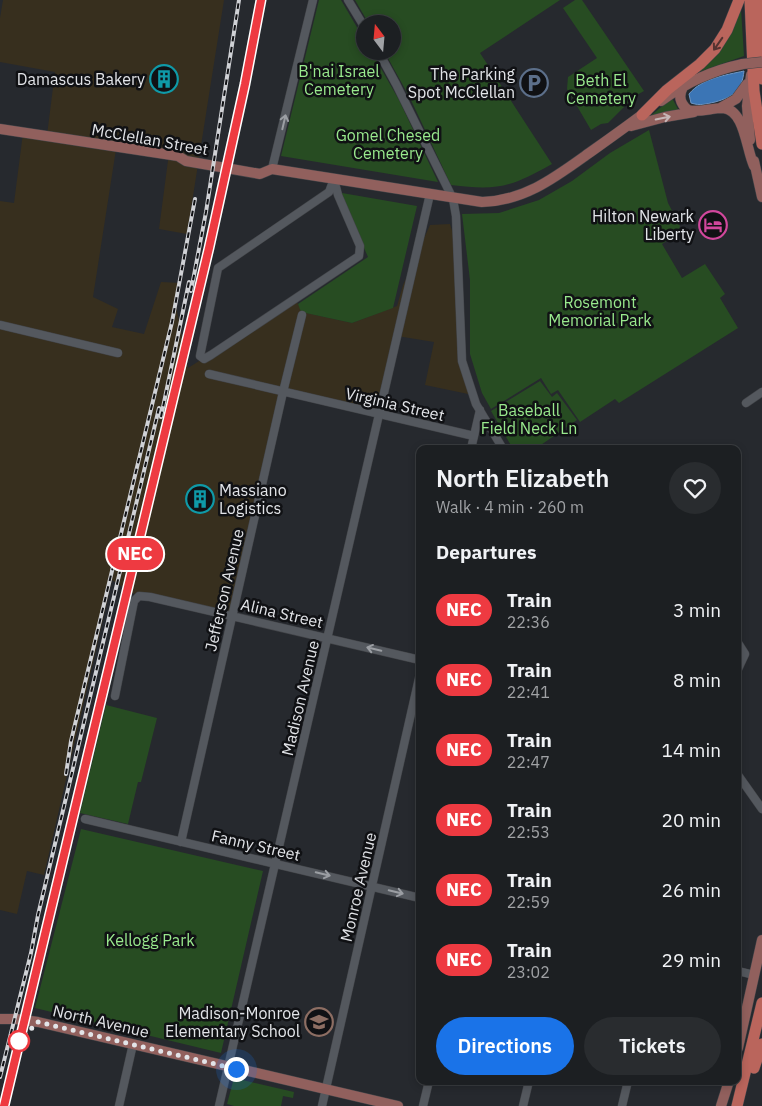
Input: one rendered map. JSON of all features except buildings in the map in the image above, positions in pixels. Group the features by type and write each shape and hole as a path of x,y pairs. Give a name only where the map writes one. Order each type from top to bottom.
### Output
{"highway":[{"path":"642,115 667,90 700,64 715,49 727,30 739,0"},
{"path":"750,0 752,65 755,101 762,144"},
{"path":"759,0 762,79"},
{"path":"739,1106 762,1003"},
{"path":"739,1106 762,1044"}],"main road":[{"name":"McClellan Street","path":"0,129 178,156 186,161 260,174 272,170 453,199 491,202 506,200 529,192 558,175 683,87 719,70 752,65"},
{"path":"752,65 749,80 748,112 754,166"},
{"path":"625,128 660,118 719,108 736,99 749,80"},
{"path":"683,87 680,95 684,107 690,111 701,111"},
{"path":"719,108 732,111 739,118 762,197"},
{"path":"741,1034 762,940"},
{"name":"North Avenue","path":"0,1019 38,1022 398,1106"},
{"path":"722,1106 728,1085"}],"street":[{"path":"272,170 313,0"},
{"path":"348,0 357,15"},
{"path":"383,60 453,199 456,216 462,361 468,382 480,410 501,445"},
{"path":"334,179 338,195 360,246 360,252 355,260 212,354 204,358 200,356 218,268 329,192 334,179"},
{"name":"Madison Avenue","path":"219,1106 430,194"},
{"name":"Jefferson Avenue","path":"181,842 302,316"},
{"path":"0,325 118,353"},
{"name":"Virginia Street","path":"209,374 474,436"},
{"path":"746,403 762,392"},
{"path":"472,445 480,410"},
{"name":"Alina Street","path":"115,696 134,601 137,597 150,597 416,659"},
{"path":"741,648 745,654 741,663"},
{"name":"Monroe Avenue","path":"322,1106 416,692"},
{"path":"741,779 762,810"},
{"name":"Fanny Street","path":"85,819 416,897"},
{"path":"741,972 754,975"},
{"path":"119,1106 133,1044"},
{"path":"423,1106 428,1085"},
{"path":"523,1106 527,1085"},
{"path":"622,1106 627,1085"}],"shaded area":[{"path":"3,0 224,0 187,234 159,229 169,153 117,143 93,297 118,309 112,327 144,334 161,282 180,283 176,306 188,368 296,300 302,312 352,323 397,306 403,285 430,225 450,224 459,254 465,379 473,395 425,385 434,342 397,336 379,411 286,389 232,615 131,593 112,580 44,875 27,871 17,914 0,910 0,201 14,203 23,133 47,135 55,72 0,62 0,18"}],"green space":[{"name":"B'nai Israel Cemetery","path":"319,0 341,0 356,26 356,60 376,60 399,100 438,182 281,156"},
{"path":"355,0 560,0 480,53 552,164 526,178 504,185 467,187 451,185 410,98 389,60 401,60 401,15 364,15"},
{"name":"Beth El Cemetery","path":"575,0 582,0 644,91 635,96 608,123 601,124 591,130 567,89 568,77 597,58 563,8"},
{"path":"741,9 744,56 696,73 720,49"},
{"path":"672,98 679,111 648,118"},
{"name":"Rosemont Memorial Park","path":"649,130 668,203 680,226 678,233 662,244 682,278 705,264 725,294 720,298 738,328 619,403 615,399 580,422 558,390 551,394 541,378 491,409 482,393 470,354 470,280 462,214 499,213 539,200 572,181 610,153"},
{"path":"342,193 417,206 393,308 352,323 301,312 298,304 368,257 341,196"},
{"name":"Baseball Field Neck Ln","path":"540,381 552,397 557,393 577,420 541,445 511,445 491,411"},
{"path":"106,705 157,718 128,824 80,813"},
{"name":"Kellogg Park","path":"81,829 263,871 221,1053 35,1008"},
{"path":"234,1078 294,1092 293,1098 283,1096 281,1106 234,1106 227,1104"}],"water":[{"path":"744,71 739,88 732,95 706,104 691,103 689,94 701,84 715,78"}],"railway":[{"path":"191,291 206,212 239,0"},
{"path":"4,1106 209,248 245,84 261,0"},
{"path":"66,774 71,741 172,322 195,199"},
{"path":"161,417 189,282"},
{"path":"0,1077 159,408"}],"train":[{"name":"NEC","path":"4,1106 209,248 245,84 261,0"}],"place":[{"name":"Damascus Bakery","path":"164,79"},
{"name":"The Parking Spot McClellan","path":"534,83"},
{"name":"Hilton Newark Liberty","path":"713,225"},
{"name":"Massiano Logistics","path":"200,499"},
{"name":"Madison-Monroe Elementary School","path":"319,1022"}],"route":[{"path":"19,1041 38,1022 236,1069"}],"park label":[{"name":"Gomel Chesed Cemetery","path":"388,144"}]}
